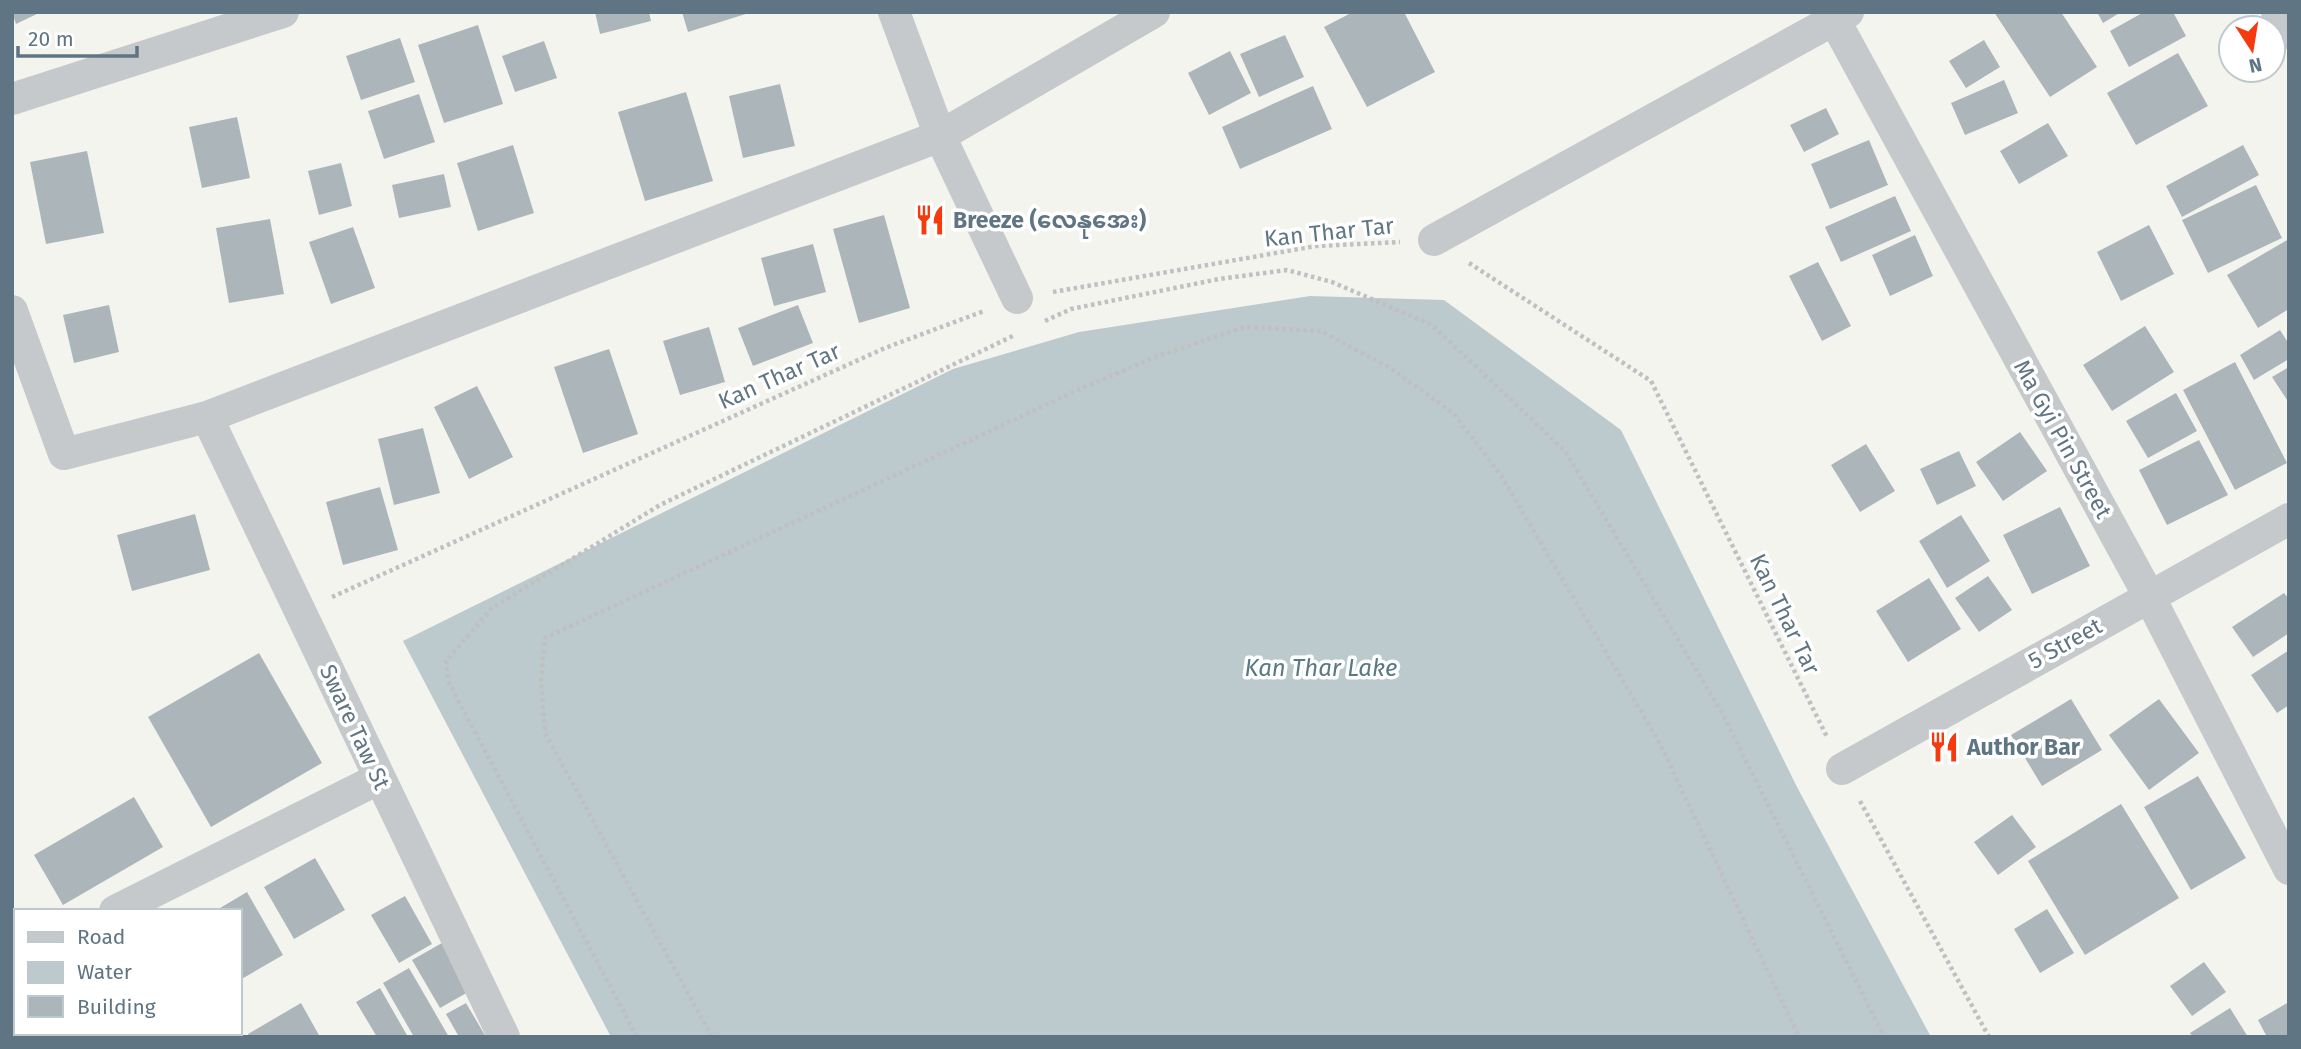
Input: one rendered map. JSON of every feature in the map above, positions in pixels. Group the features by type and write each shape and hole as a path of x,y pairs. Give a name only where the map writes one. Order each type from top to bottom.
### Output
{"street":[{"path":"12,99 283,12"},
{"path":"894,12 940,136 1017,298"},
{"path":"12,311 64,454 206,417 940,136 1154,12"},
{"path":"2280,12 2289,30"},
{"path":"1434,240 1838,15"},
{"name":"Ma Gyi Pin Street","path":"1838,15 2148,596 2289,869"},
{"name":"Sware Taw St","path":"206,417 504,1037"},
{"name":"5 Street","path":"1842,769 2289,519"},
{"path":"118,909 380,778"}],"path":[{"name":"Kan Thar Tar","path":"301,611 886,348 1017,298 1316,246 1434,240 1651,381 1842,769 1989,1037"},
{"path":"1033,327 1071,309 1219,279 1287,270 1332,282 1432,326 1565,451 1722,713 1884,1037"},
{"path":"712,1037 545,733 541,681 545,638 1078,390 1155,357 1245,327 1321,331 1390,368 1453,413 1500,474 1658,740 1799,1037"},
{"path":"637,1037 448,681 446,661 492,608 660,505 1021,333"}],"water":[{"name":"Kan Thar Lake","path":"1310,296 1444,300 1621,430 1797,787 1931,1037 611,1037 403,641 953,369 1079,332"}],"building":[{"path":"12,12 41,12 16,24"},
{"path":"595,12 649,12 651,21 600,34"},
{"path":"682,12 749,12 749,13 688,32"},
{"path":"1353,12 1404,12 1435,72 1367,107 1324,27"},
{"path":"1994,12 2061,12 2097,67 2050,97"},
{"path":"2097,12 2121,12 2103,23"},
{"path":"2144,12 2173,12 2186,36 2129,67 2110,31"},
{"path":"478,25 503,104 444,123 418,45"},
{"path":"1285,35 1304,77 1259,97 1240,54"},
{"path":"400,38 415,82 361,100 346,56"},
{"path":"1984,40 2000,67 1966,88 1949,61"},
{"path":"544,41 557,78 515,92 502,56"},
{"path":"1230,51 1251,93 1209,115 1188,73"},
{"path":"2178,53 2208,106 2136,145 2107,93"},
{"path":"2004,80 2018,113 1965,135 1951,103"},
{"path":"780,84 795,146 743,158 729,96"},
{"path":"1313,86 1332,129 1240,169 1222,127"},
{"path":"686,92 713,181 645,201 618,112"},
{"path":"419,94 435,142 384,159 368,111"},
{"path":"1826,108 1839,134 1804,152 1790,125"},
{"path":"237,117 250,178 202,188 189,127"},
{"path":"2048,123 2068,156 2019,184 2000,151"},
{"path":"1869,140 1888,185 1830,209 1811,164"},
{"path":"513,145 534,213 478,231 457,163"},
{"path":"2243,145 2259,175 2182,217 2166,186"},
{"path":"87,151 104,233 46,244 30,162"},
{"path":"341,163 352,206 319,215 308,171"},
{"path":"444,174 451,207 399,218 392,185"},
{"path":"2256,185 2282,238 2208,273 2182,220"},
{"path":"1895,196 1911,231 1841,262 1825,227"},
{"path":"884,215 910,308 859,323 833,229"},
{"path":"270,219 284,294 229,303 216,228"},
{"path":"2149,225 2174,274 2121,301 2097,252"},
{"path":"353,227 375,288 331,304 309,242"},
{"path":"1915,235 1933,276 1890,296 1872,255"},
{"path":"2289,239 2289,309 2258,328 2227,275"},
{"path":"813,244 826,292 774,306 761,258"},
{"path":"1818,262 1851,326 1822,341 1789,276"},
{"path":"109,305 119,352 74,363 63,315"},
{"path":"798,305 813,343 753,366 738,328"},
{"path":"2145,326 2174,372 2112,411 2083,365"},
{"path":"709,327 725,382 680,395 663,341"},
{"path":"2280,330 2289,344 2289,359 2254,380 2240,355"},
{"path":"609,349 638,434 583,453 554,367"},
{"path":"2235,362 2287,463 2235,490 2183,390"},
{"path":"2289,367 2289,403 2272,377"},
{"path":"477,386 513,457 469,479 434,407"},
{"path":"2176,393 2197,431 2148,458 2126,421"},
{"path":"423,428 440,493 394,505 378,439"},
{"path":"2020,432 2047,471 2003,501 1976,462"},
{"path":"2199,440 2228,495 2167,525 2139,470"},
{"path":"1866,444 1895,491 1860,512 1831,465"},
{"path":"1959,451 1976,486 1937,505 1920,469"},
{"path":"380,487 398,550 343,565 326,502"},
{"path":"2060,507 2090,566 2032,594 2003,535"},
{"path":"195,514 210,570 132,591 117,535"},
{"path":"1961,515 1990,561 1947,588 1919,541"},
{"path":"1988,576 2012,610 1979,632 1955,598"},
{"path":"1929,578 1961,629 1908,662 1876,611"},
{"path":"2284,593 2289,599 2289,633 2253,657 2232,627"},
{"path":"2289,650 2289,705 2277,713 2251,675"},
{"path":"259,653 322,763 211,827 148,717"},
{"path":"2071,699 2102,750 2042,786 2011,735"},
{"path":"2159,699 2199,753 2149,790 2109,735"},
{"path":"2198,776 2246,858 2191,890 2144,807"},
{"path":"134,797 163,847 63,905 34,855"},
{"path":"2121,804 2179,898 2085,955 2028,861"},
{"path":"2012,815 2036,847 1998,875 1974,842"},
{"path":"315,858 345,910 294,939 264,887"},
{"path":"247,892 283,955 242,979 242,909 218,909"},
{"path":"405,896 432,944 399,963 371,915"},
{"path":"2047,909 2074,953 2040,973 2014,929"},
{"path":"442,943 470,991 440,1008 412,960"},
{"path":"2204,962 2226,992 2192,1016 2170,986"},
{"path":"409,968 449,1037 414,1037 383,983"},
{"path":"380,988 408,1037 377,1037 356,1002"},
{"path":"2289,1002 2289,1037 2267,1037 2258,1020"},
{"path":"301,1003 320,1037 249,1037 248,1034"},
{"path":"466,1003 486,1037 459,1037 446,1014"},
{"path":"2230,1008 2248,1037 2193,1037 2190,1033"},
{"path":"66,1035 66,1037 22,1037"}],"place":[{"name":"Breeze (လေနုအေး)","path":"930,220"},
{"name":"Author Bar","path":"1944,747"}]}
